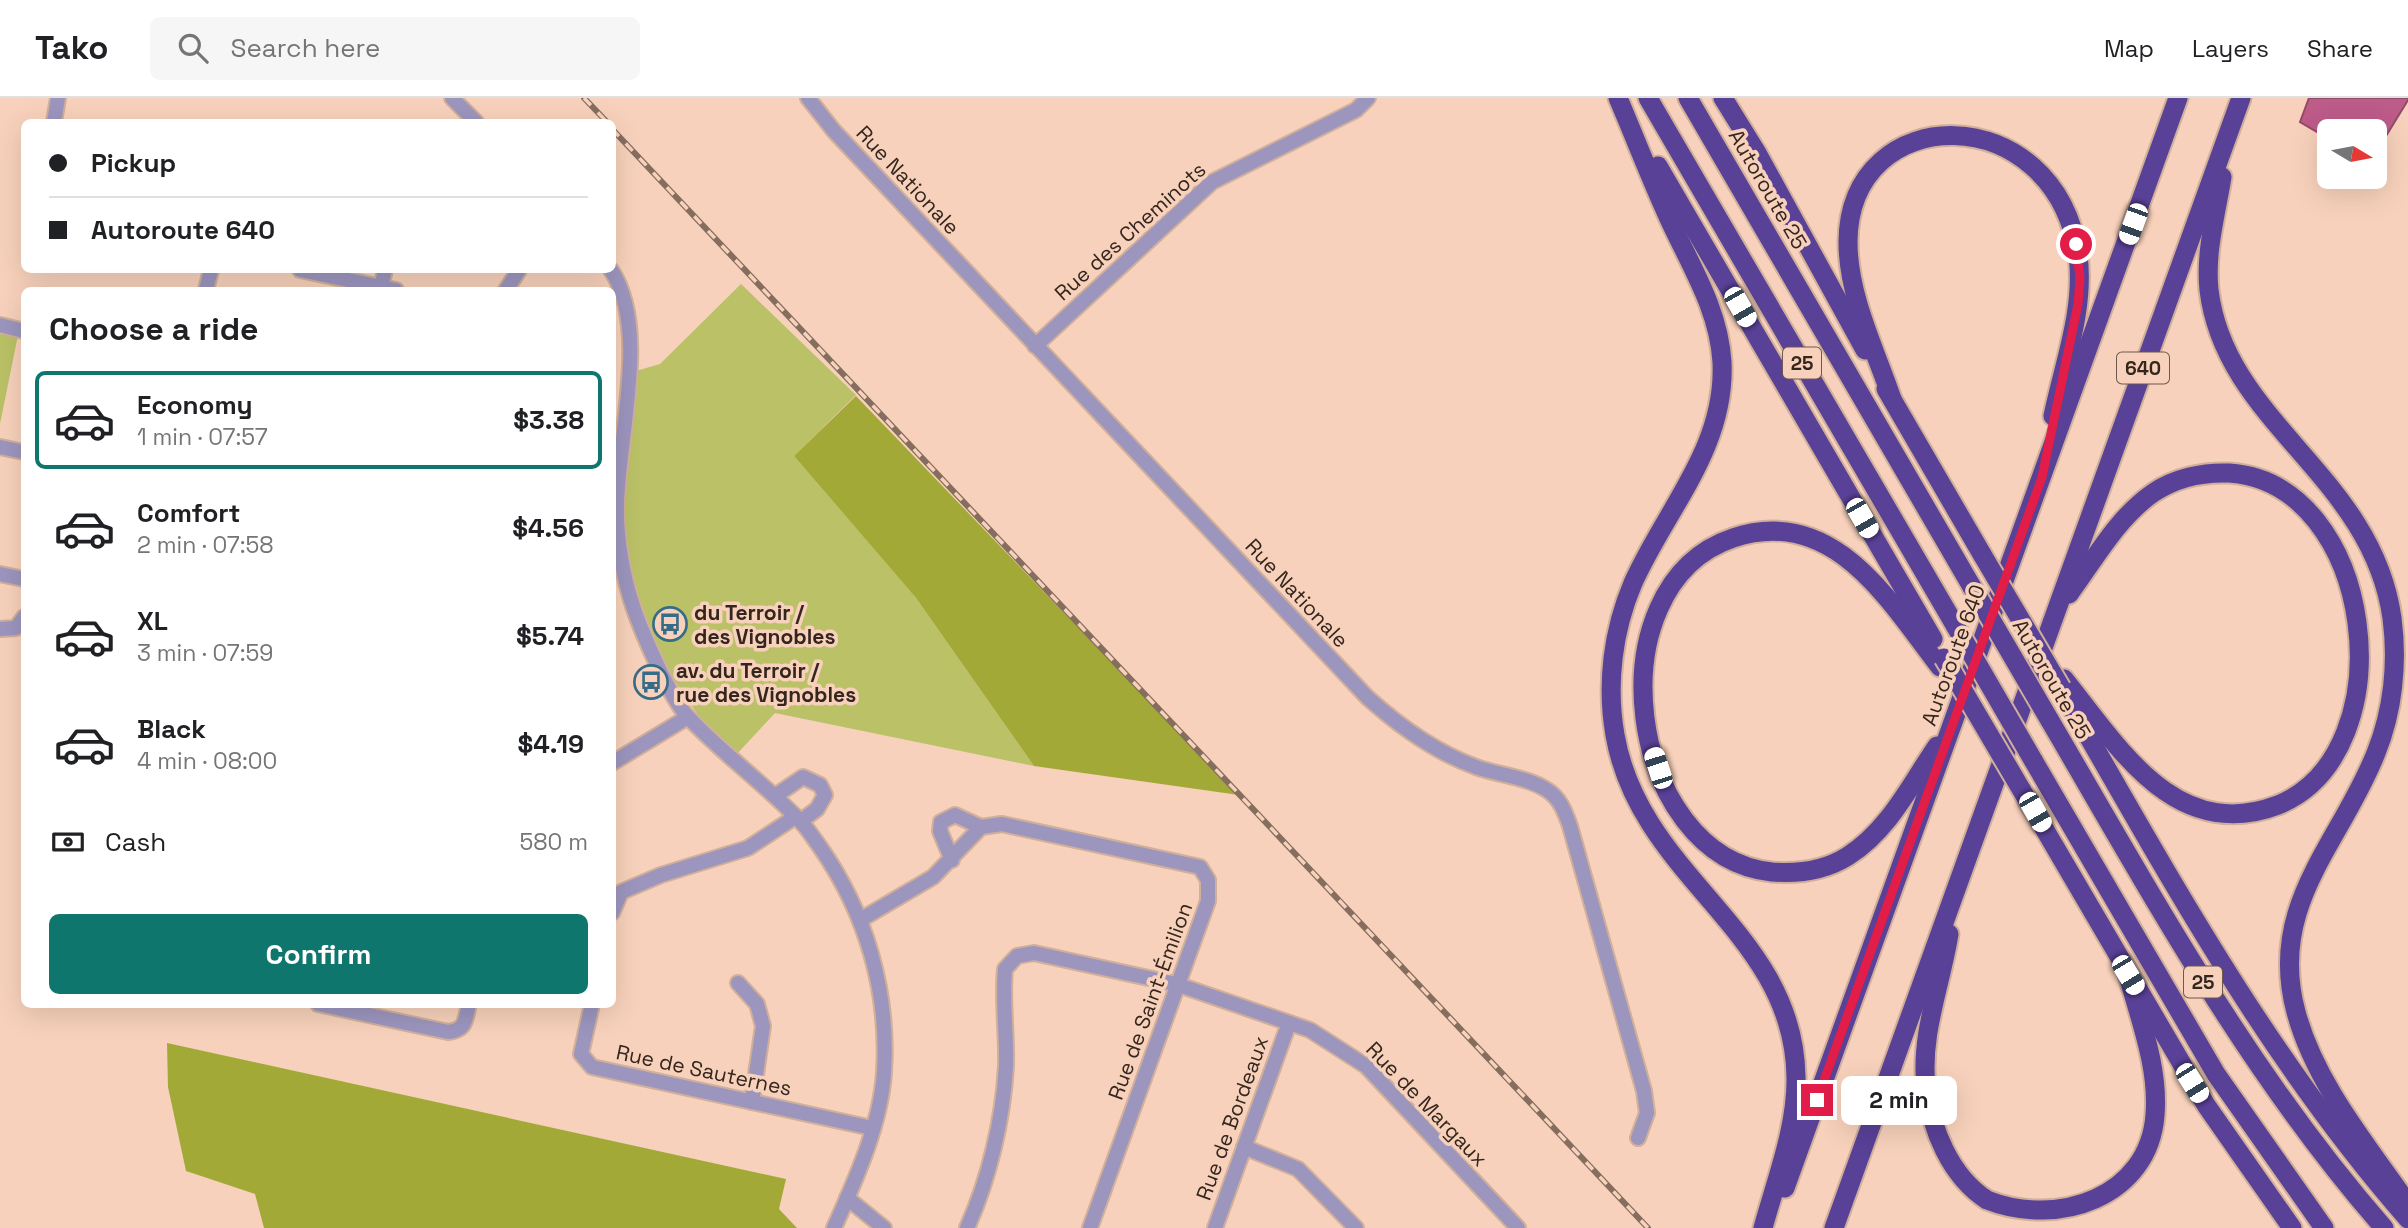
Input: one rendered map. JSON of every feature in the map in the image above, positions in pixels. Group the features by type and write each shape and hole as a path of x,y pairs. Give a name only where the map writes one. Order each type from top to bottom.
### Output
{"highway":[{"path":"1618,98 1942,662 2021,789 2128,975 2219,1126 2292,1228"},
{"path":"1618,98 1707,299 1720,343 1722,374 1719,407 1706,448 1638,572 1624,606 1612,667 1613,722 1623,768 1646,821 1676,862 1754,953 1771,979 1786,1012 1795,1055 1795,1099 1763,1228"},
{"name":"25","path":"1648,98 2216,1074 2324,1228"},
{"name":"Autoroute 25","path":"1688,98 2049,719 2243,1044 2306,1133 2384,1228"},
{"path":"1710,98 1763,177 1830,288"},
{"path":"1723,98 1757,153 1892,399 1983,556 2063,684 2244,1000 2321,1111 2408,1219"},
{"name":"Autoroute 640","path":"1771,1228 2178,98"},
{"name":"640","path":"1834,1228 2241,98"},
{"path":"2231,125 2209,263 2209,287 2217,326 2230,358 2249,390 2334,489 2362,531 2384,582 2393,629 2393,676 2383,731 2368,770 2313,869 2300,900 2290,946 2292,991 2299,1021 2320,1068 2408,1204"},
{"path":"1892,399 1855,294 1850,269 1849,231 1859,188 1887,152 1923,131 1964,126 2000,135 2026,151 2049,177 2066,209 2078,255 2080,278 2076,317 2042,477"},
{"path":"2056,612 2112,534 2139,504 2155,492 2182,479 2222,473 2255,478 2274,485 2308,511 2338,556 2351,588 2359,623 2362,663 2359,690 2350,729 2341,750 2326,771 2300,793 2271,807 2249,813 2204,809 2155,785 2116,749 2063,684"},
{"path":"1942,662 1889,597 1850,560 1805,537 1771,532 1750,534 1703,552 1676,576 1662,599 1652,626 1645,660 1643,698 1647,726 1669,794 1697,835 1717,852 1741,864 1764,871 1789,873 1826,866 1848,856 1870,839 1889,818 1952,724"},
{"path":"1956,888 1943,972 1927,1037 1926,1084 1936,1128 1950,1159 1969,1185 1995,1205 2033,1218 2072,1216 2106,1201 2129,1181 2140,1166 2152,1136 2155,1090 2128,975"}],"street":[{"path":"54,119 58,98"},
{"path":"452,98 473,119"},
{"name":"Rue Nationale","path":"808,98 834,131 1035,346 1377,706 1415,735 1445,752 1475,766 1539,786 1557,799 1570,826 1644,1091 1647,1113 1638,1138"},
{"name":"Rue des Cheminots","path":"1035,346 1212,182 1356,110 1368,98"},
{"path":"314,273 379,287"},
{"path":"612,273 627,316 629,373 617,501 620,545 634,608 665,678 688,717 798,819 836,870 871,946 882,1009 884,1073 872,1128 834,1228"},
{"path":"0,326 21,330"},
{"path":"0,447 21,451"},
{"path":"0,574 21,578"},
{"path":"0,629 16,628 21,621"},
{"path":"616,761 688,717"},
{"path":"616,904 621,892 661,875 748,849 798,819 821,802 825,794 820,785 803,777 775,796"},
{"path":"860,920 933,877 952,860 981,827 955,815 941,822 940,831 952,860"},
{"name":"Rue de Saint-Émilion","path":"981,827 1002,824 1200,867 1210,890 1090,1228"},
{"name":"Rue de Margaux","path":"967,1228 988,1169 1002,1104 1006,1044 1003,994 1005,969 1017,956 1034,953 1176,984 1310,1030 1366,1066 1518,1228"},
{"path":"738,984 757,1004 763,1026 752,1102"},
{"path":"337,1008 448,1032 458,1031 464,1026 468,1008"},
{"name":"Rue de Sauternes","path":"591,1008 582,1055 592,1067 872,1128"},
{"name":"Rue de Bordeaux","path":"1215,1228 1289,1023"},
{"path":"1244,1147 1298,1170 1356,1228"},
{"path":"847,1198 884,1228"}],"green space":[{"path":"741,284 856,395 794,456 916,598 1034,766 775,713 736,755 694,722 698,715 647,640 632,577 621,508 629,373 660,364"},
{"path":"0,325 19,330 0,424"}],"shaded area":[{"path":"2309,98 2408,98 2387,134 2387,119 2317,119 2317,132 2300,122"},
{"path":"856,396 1239,795 1034,766 916,598 794,456"},
{"path":"167,1043 786,1179 779,1209 797,1228 264,1228 255,1194 186,1171 168,1087"}],"railway":[{"path":"584,98 604,119"},
{"path":"616,133 1648,1228"}],"place":[{"name":"du Terroir / des Vignobles","path":"670,624"},
{"name":"av. du Terroir / rue des Vignobles","path":"651,682"}],"route":[{"path":"1817,1100 2042,477 2078,304 2080,278 2076,244"}]}
